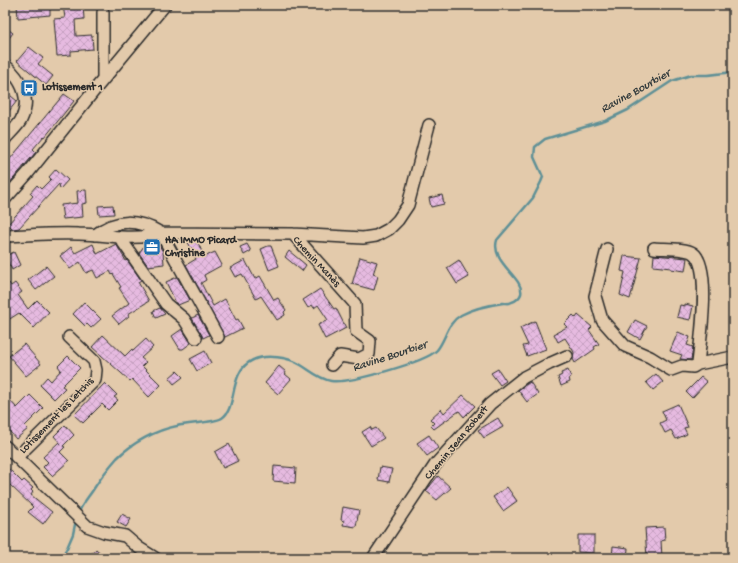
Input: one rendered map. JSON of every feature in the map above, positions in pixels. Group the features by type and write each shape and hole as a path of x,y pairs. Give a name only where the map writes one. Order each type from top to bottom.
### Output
{"street":[{"path":"5,199 28,173 103,79 165,5"},
{"path":"103,79 104,12"},
{"path":"5,65 16,74 24,91 25,107 21,120 5,139"},
{"path":"292,234 362,238 376,236 389,229 398,220 408,205 429,124"},
{"path":"95,235 112,224 127,222 147,226 161,233 218,337"},
{"name":"Chemin Manès","path":"5,236 80,234 120,238 143,237 161,233 292,234 355,304 356,331 370,341 369,354 359,359 340,356 332,365"},
{"path":"120,238 166,304 184,318 196,338"},
{"path":"654,248 689,250 695,254 699,260 704,287 696,366"},
{"path":"607,249 595,296 602,320 625,346 670,370 682,366 696,366 733,357"},
{"name":"Lotissement les Letchis","path":"17,457 95,380 96,370 94,361 69,337"},
{"name":"Chemin Jean Robert","path":"373,558 435,465 490,404 524,377 567,356"},
{"path":"5,446 87,526 104,532 125,536 139,548 155,558"}],"building":[{"path":"17,5 50,5 50,15 18,18"},
{"path":"63,5 83,5 84,19 75,20 76,36 92,35 93,49 71,51 71,55 57,56 54,19 65,18"},
{"path":"5,27 13,33 5,43"},
{"path":"29,47 43,58 38,64 53,76 46,85 17,61"},
{"path":"5,91 17,101 5,116"},
{"path":"64,94 74,101 45,137 44,136 33,149 36,152 8,185 5,182 5,165"},
{"path":"56,169 68,180 60,189 59,184 19,228 13,229 8,224 33,196 30,193 37,185 41,189 51,179 49,177"},
{"path":"86,190 87,203 82,204 83,217 63,219 61,205 78,203 77,191"},
{"path":"442,195 444,204 431,207 429,198"},
{"path":"113,205 114,214 99,215 98,206"},
{"path":"197,240 204,257 215,252 222,265 204,275 206,280 201,283 213,306 225,299 236,320 238,319 243,328 225,337 186,265 196,259 188,242"},
{"path":"157,241 163,252 164,264 148,266 139,253 146,243"},
{"path":"93,244 97,254 116,244 126,261 127,260 141,280 138,282 149,301 128,314 129,316 119,324 112,316 129,303 119,288 121,287 113,274 112,275 110,271 97,278 93,270 86,273 80,262 70,269 60,256 71,247 75,253"},
{"path":"247,244 251,251 244,255 240,247"},
{"path":"271,246 279,266 269,270 261,249"},
{"path":"289,251 306,265 302,271 285,257"},
{"path":"14,252 20,265 12,270 5,256"},
{"path":"654,255 687,258 685,271 653,266"},
{"path":"624,256 641,258 630,299 620,295 625,272 621,271"},
{"path":"360,257 377,262 373,274 378,276 374,290 352,284"},
{"path":"245,260 255,279 260,276 274,300 278,298 286,310 284,312 285,315 277,320 261,296 256,299 242,274 235,277 230,268"},
{"path":"459,260 469,277 457,284 447,268"},
{"path":"46,266 54,276 36,290 28,280"},
{"path":"177,277 190,300 178,305 166,282"},
{"path":"9,283 11,286 15,283 22,292 18,295 28,309 37,300 49,312 34,328 19,313 5,322 5,306 9,303 5,298 5,287"},
{"path":"320,289 334,309 336,308 346,328 325,339 318,325 328,320 318,305 314,308 312,305 308,308 303,300"},
{"path":"84,302 101,319 91,328 87,324 85,326 73,314"},
{"path":"685,304 693,306 690,320 677,317 680,305 685,306"},
{"path":"160,308 165,314 156,318 153,311"},
{"path":"198,315 209,335 203,338 192,318"},
{"path":"573,315 576,318 578,315 592,327 589,330 599,344 594,347 595,349 575,363 573,359 574,352 565,338 558,342 554,334 567,327 564,324"},
{"path":"635,320 647,326 640,339 628,332"},
{"path":"535,321 546,349 527,356 523,346 528,345 520,328"},
{"path":"182,329 191,343 183,349 180,349 172,336"},
{"path":"678,332 690,337 687,345 693,347 691,360 680,359 682,355 670,351"},
{"path":"103,335 125,356 146,339 153,347 141,358 146,362 142,366 161,385 149,397 132,379 130,381 92,347"},
{"path":"24,344 41,364 26,376 9,356"},
{"path":"205,351 211,363 197,371 190,359"},
{"path":"68,356 80,368 62,386 65,388 54,399 40,385 47,377 51,381 61,370 58,366"},
{"path":"279,366 291,379 278,394 265,383"},
{"path":"498,369 506,381 500,385 491,373"},
{"path":"568,370 571,377 569,378 570,382 561,386 558,377 562,375 561,373"},
{"path":"177,371 183,377 174,384 169,378"},
{"path":"656,374 663,382 653,390 646,382"},
{"path":"701,377 707,382 692,398 686,392"},
{"path":"530,382 538,394 527,402 518,390"},
{"path":"105,383 117,395 114,397 118,400 108,410 102,404 83,423 74,415"},
{"path":"5,395 17,408 30,395 43,408 25,426 28,429 16,439 5,426"},
{"path":"463,395 475,406 464,417 459,411 434,429 431,426 434,423 430,419 441,409 444,413"},
{"path":"678,404 688,427 684,428 687,434 676,439 671,430 665,433 660,423 666,420 662,411"},
{"path":"498,418 503,427 484,438 478,430"},
{"path":"65,425 74,435 63,446 65,447 60,452 69,461 52,476 43,467 48,462 43,457 59,442 61,444 54,436"},
{"path":"370,427 372,430 376,428 384,438 371,446 362,432"},
{"path":"429,435 438,448 427,456 417,443"},
{"path":"229,444 238,461 223,468 215,452"},
{"path":"5,465 22,482 24,480 33,488 31,490 33,492 31,495 52,512 43,524 28,512 33,507 9,484 5,488"},
{"path":"274,466 296,468 295,483 273,481"},
{"path":"380,467 392,469 389,482 378,480"},
{"path":"438,476 451,488 437,500 426,491"},
{"path":"507,487 517,501 503,511 493,497"},
{"path":"343,507 359,510 356,527 343,525 344,521 341,520"},
{"path":"122,514 131,519 126,527 117,522"},
{"path":"664,527 665,540 661,541 662,558 647,558 645,528"},
{"path":"578,535 594,535 594,553 578,552"},
{"path":"613,546 628,548 627,558 612,558"},
{"path":"96,549 106,558 88,558"}],"waterway":[{"name":"Ravine Bourbier","path":"78,514 81,507 110,466 123,452 137,442 169,428 213,421 222,418 227,413 230,406 236,381 240,372 245,365 253,360 264,357 284,358 296,362 319,377 331,381 369,376 403,366 430,355 437,350 453,322 461,315 482,307 510,303 519,298 521,288 498,256 496,248 497,240 533,198 543,177 534,157 535,147 545,139 605,121 628,110 672,81 691,75 708,75 733,72"},
{"name":"Ravine Bourbier","path":"61,558 73,534 76,520"}],"place":[{"name":"Lotissement 1","path":"29,88"},
{"name":"HA IMMO Picard Christine","path":"152,247"}]}
